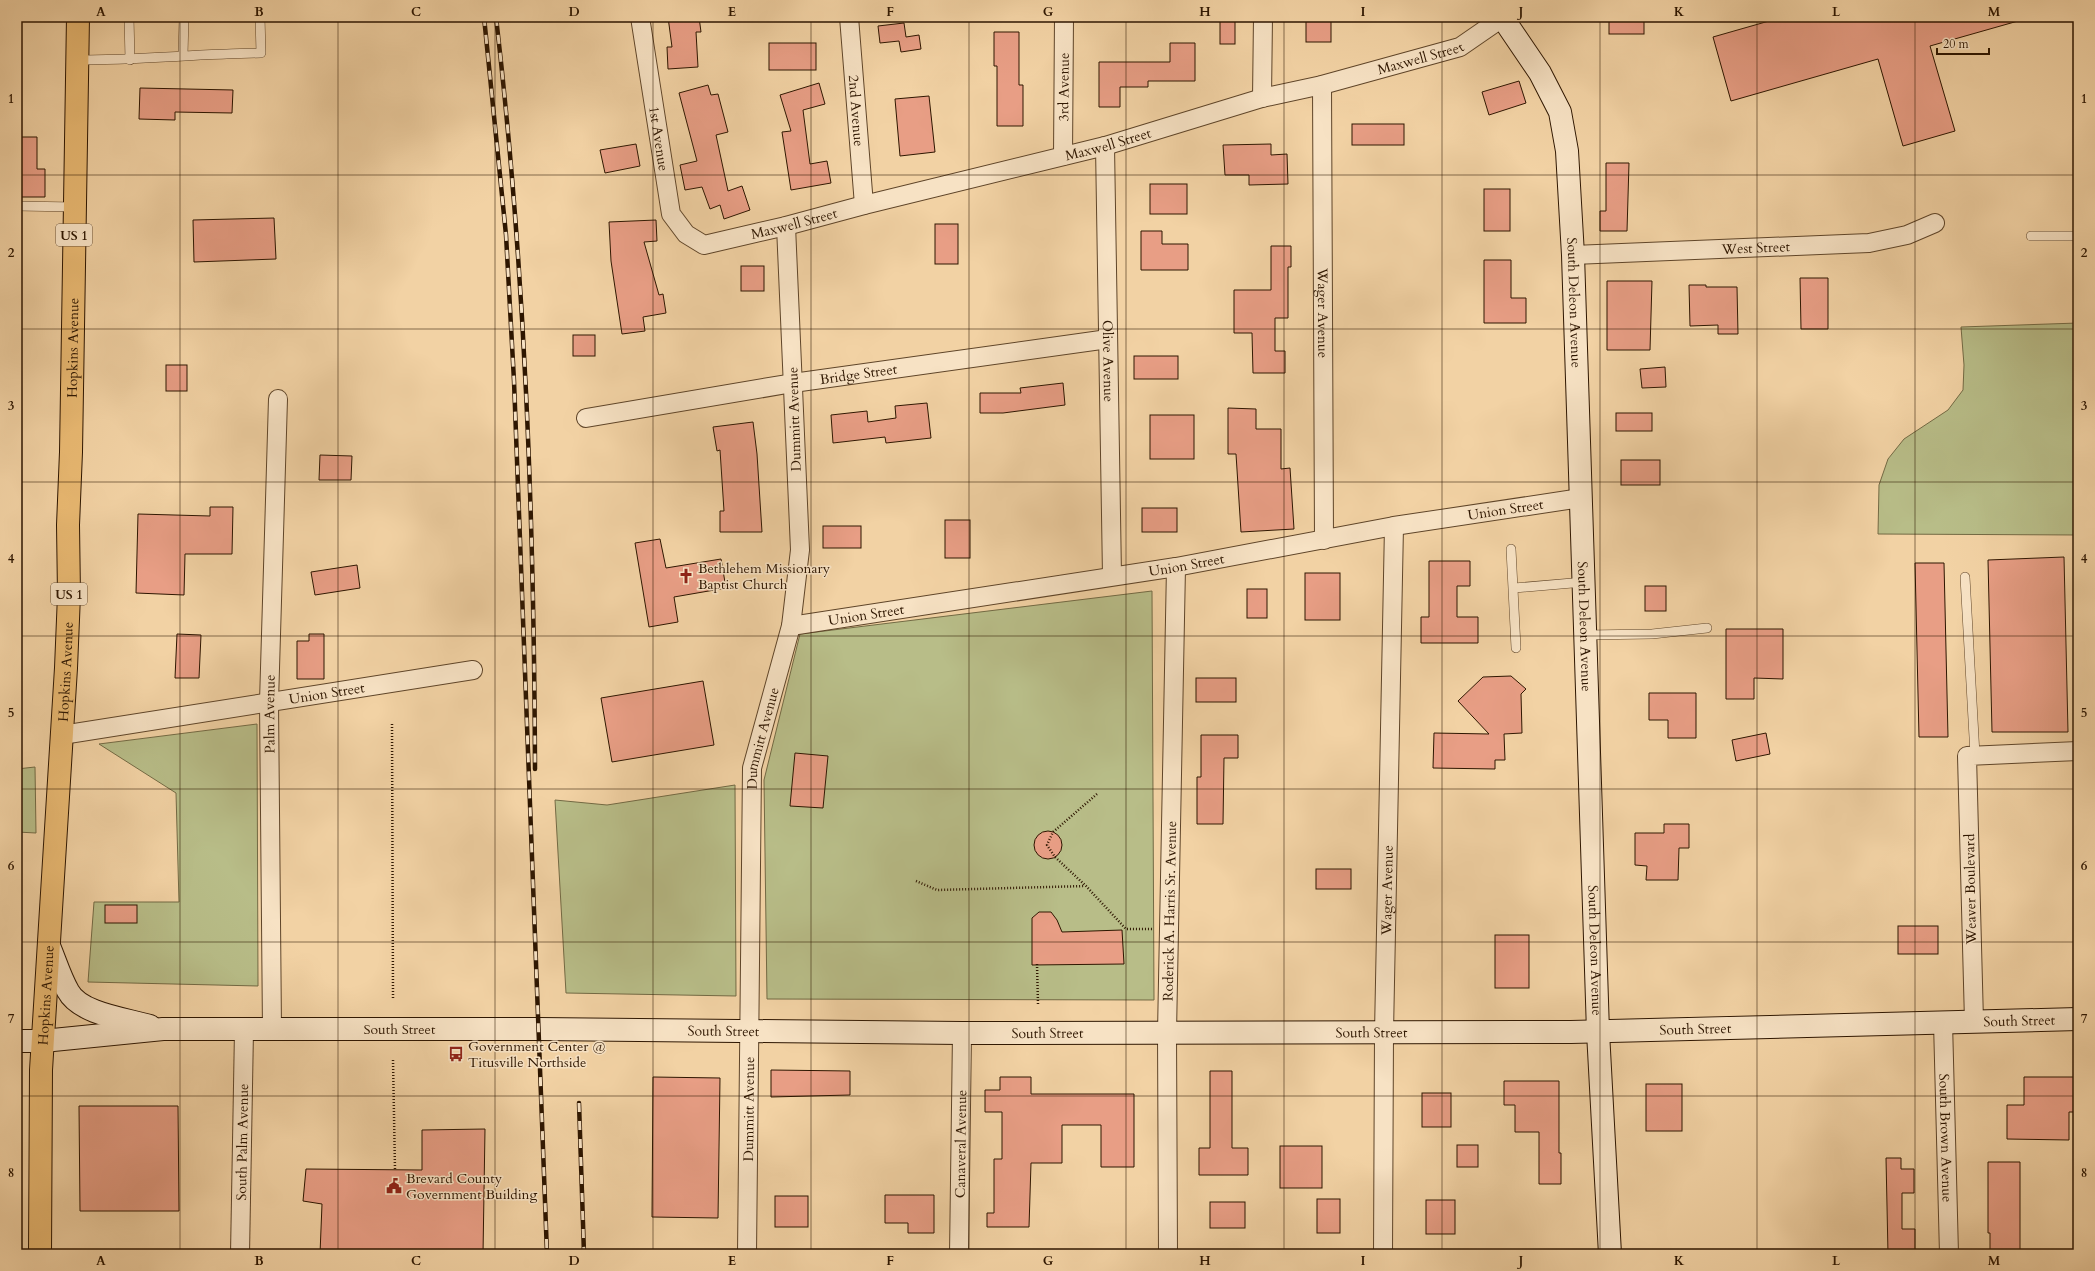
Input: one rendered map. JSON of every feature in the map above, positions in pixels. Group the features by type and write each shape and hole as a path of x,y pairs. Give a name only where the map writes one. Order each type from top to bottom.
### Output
{"main road":[{"name":"Hopkins Avenue","path":"40,1254 41,1070 62,735 69,595 68,525 71,452 78,17"},
{"name":"South Deleon Avenue","path":"1502,18 1540,73 1560,112 1567,151 1573,255 1598,1032 1610,1254"},
{"path":"49,946 68,992 76,1002 94,1011 163,1029"},
{"name":"South Street","path":"17,1041 43,1041 163,1029 539,1029 962,1033 1598,1032 2078,1019"}],"street":[{"name":"1st Avenue","path":"640,17 671,214 686,234 704,245"},
{"name":"2nd Avenue","path":"849,17 864,205"},
{"name":"3rd Avenue","path":"1063,156 1064,17"},
{"path":"1262,98 1263,17"},
{"name":"Maxwell Street","path":"704,245 786,226 864,205 1105,146 1262,98 1322,85 1460,47 1502,18"},
{"name":"Wager Avenue","path":"1322,85 1324,540"},
{"name":"Olive Avenue","path":"1105,146 1112,576"},
{"name":"West Street","path":"1573,255 1869,243 1907,235 1935,223"},
{"name":"Dummitt Avenue","path":"748,1254 752,768 791,626 800,550 786,226"},
{"name":"Bridge Street","path":"586,418 793,383 1108,339"},
{"name":"Palm Avenue","path":"272,1030 269,702 278,399"},
{"name":"Union Street","path":"791,626 1176,567 1394,526 1581,498"},
{"name":"Wager Avenue","path":"1384,1254 1384,1032 1394,526"},
{"name":"Roderick A. Harris Sr. Avenue","path":"1168,1254 1167,1033 1176,567"},
{"name":"Union Street","path":"62,735 473,670"},
{"path":"1971,756 2078,751"},
{"name":"Weaver Boulevard","path":"1971,756 1974,1022"},
{"name":"South Brown Avenue","path":"1943,1022 1949,1254"},
{"name":"South Palm Avenue","path":"240,1254 244,1030"},
{"name":"Canaveral Avenue","path":"959,1254 962,1033"}],"lane":[{"path":"129,17 130,60"},
{"path":"183,56 184,17"},
{"path":"77,60 130,60 261,53 260,17"},
{"path":"17,206 75,207"},
{"path":"2031,236 2078,236"},
{"path":"1511,549 1516,648"},
{"path":"1965,577 1971,756"},
{"path":"1514,588 1584,582"},
{"path":"1586,635 1652,634 1708,628"}],"path":[{"path":"392,724 393,998"},
{"path":"1097,794 1053,832 1047,845 1055,857 1086,886 1126,929 1169,929"},
{"path":"916,881 937,890 1086,886"},
{"path":"1037,964 1038,1004"},
{"path":"393,1060 395,1170"}],"green space":[{"path":"2078,323 2078,535 1878,534 1879,485 1888,459 1904,439 1948,410 1963,390 1964,365 1961,327"},
{"path":"1152,591 1154,1000 767,999 764,780 800,634"},
{"path":"257,724 258,986 88,982 94,902 179,902 176,793 99,744"},
{"path":"35,767 36,833 17,832 17,769"},
{"path":"735,785 736,996 566,993 555,800 607,805"}],"building":[{"path":"668,17 699,17 701,32 696,32 698,67 668,69 667,47 672,47"},
{"path":"1306,17 1331,17 1331,42 1306,42"},
{"path":"1609,17 1644,17 1644,34 1609,34"},
{"path":"1783,17 2017,17 2018,21 1930,46 1955,131 1903,146 1878,59 1731,101 1713,37"},
{"path":"1220,20 1235,20 1235,44 1220,44"},
{"path":"904,23 906,37 919,35 921,49 901,52 899,41 880,43 878,26"},
{"path":"994,32 1019,32 1019,85 1023,85 1023,126 997,126 997,66 994,66"},
{"path":"769,43 816,43 816,70 769,70"},
{"path":"1170,43 1195,43 1195,81 1148,81 1148,87 1120,87 1120,107 1099,107 1099,62 1170,62"},
{"path":"1519,81 1526,103 1489,115 1482,92"},
{"path":"819,83 825,104 803,110 810,164 827,161 831,183 791,190 782,132 791,131 780,95"},
{"path":"708,85 711,95 718,94 728,132 716,135 728,191 742,186 750,210 724,219 720,205 710,209 702,187 685,190 680,165 697,161 679,93"},
{"path":"140,88 233,90 232,113 175,112 175,120 139,119"},
{"path":"929,96 935,152 900,156 895,99"},
{"path":"1352,124 1404,124 1404,145 1352,145"},
{"path":"17,137 37,137 37,169 45,169 45,197 17,197"},
{"path":"636,144 640,166 605,173 600,150"},
{"path":"1271,144 1271,155 1287,154 1288,184 1249,185 1249,175 1225,175 1223,145"},
{"path":"1606,163 1629,163 1627,231 1600,231 1600,211 1606,211"},
{"path":"1150,184 1187,184 1187,214 1150,214"},
{"path":"1484,189 1510,189 1510,231 1484,231"},
{"path":"274,218 276,259 194,262 193,220"},
{"path":"656,220 657,241 644,242 659,295 663,294 666,313 643,317 645,331 622,334 611,261 609,222"},
{"path":"935,224 958,224 958,264 935,264"},
{"path":"1141,231 1162,231 1162,244 1188,244 1188,270 1141,270"},
{"path":"1271,246 1291,246 1291,267 1288,267 1288,318 1275,318 1275,351 1285,351 1285,373 1253,373 1252,333 1234,333 1234,290 1271,290"},
{"path":"1484,260 1511,260 1511,298 1526,298 1526,323 1484,323"},
{"path":"741,266 764,266 764,291 741,291"},
{"path":"1800,278 1828,278 1828,329 1801,329"},
{"path":"1607,281 1652,281 1650,350 1607,350"},
{"path":"1689,285 1706,285 1706,287 1737,287 1738,334 1718,334 1718,325 1690,326"},
{"path":"573,335 595,335 595,356 573,356"},
{"path":"1134,356 1178,356 1178,379 1134,379"},
{"path":"166,365 187,365 187,391 166,391"},
{"path":"1665,367 1666,387 1642,388 1640,369"},
{"path":"1063,383 1065,405 1003,413 980,413 980,393 1021,393 1020,388"},
{"path":"927,403 931,438 886,443 885,437 833,443 831,415 867,411 868,422 896,418 895,406"},
{"path":"1228,408 1256,409 1256,429 1281,429 1281,469 1290,468 1294,529 1241,532 1236,454 1228,454"},
{"path":"1616,413 1652,413 1652,431 1616,431"},
{"path":"1150,415 1194,415 1194,459 1150,459"},
{"path":"753,422 757,454 762,532 720,532 720,511 724,511 720,450 717,451 713,427"},
{"path":"320,455 352,456 351,480 319,480"},
{"path":"1621,460 1660,460 1660,485 1621,485"},
{"path":"210,507 233,507 232,554 185,554 184,595 136,593 138,514 210,516"},
{"path":"1142,508 1177,508 1177,532 1142,532"},
{"path":"945,520 970,520 970,558 945,558"},
{"path":"823,526 861,526 861,548 823,548"},
{"path":"660,539 666,568 721,559 726,588 674,597 678,622 649,627 635,543"},
{"path":"2064,557 2068,732 1992,732 1988,560"},
{"path":"1429,561 1470,561 1470,586 1457,586 1457,617 1478,617 1478,643 1421,643 1421,617 1429,617"},
{"path":"1915,563 1944,563 1948,737 1919,737"},
{"path":"357,565 360,588 315,595 311,572"},
{"path":"1305,573 1340,573 1340,620 1305,620"},
{"path":"1645,586 1666,586 1666,611 1645,611"},
{"path":"1247,589 1267,589 1267,618 1247,618"},
{"path":"1726,629 1783,629 1783,679 1754,678 1754,699 1726,699"},
{"path":"177,634 201,635 199,678 175,678"},
{"path":"309,634 324,634 324,679 297,679 297,641 309,641"},
{"path":"1511,676 1526,689 1521,694 1522,733 1504,734 1505,760 1495,760 1495,769 1433,768 1434,733 1489,734 1458,701 1483,677"},
{"path":"1196,678 1236,678 1236,702 1196,702"},
{"path":"703,681 714,745 612,762 601,698"},
{"path":"1649,693 1696,693 1696,738 1668,738 1668,720 1649,720"},
{"path":"1766,733 1770,754 1736,761 1732,740"},
{"path":"1201,735 1238,735 1238,758 1224,758 1223,824 1197,824 1197,777 1201,777"},
{"path":"795,753 828,756 823,808 790,806"},
{"path":"1664,824 1689,824 1689,848 1679,848 1678,880 1646,880 1647,866 1635,865 1635,833 1664,833"},
{"path":"1048,831 1058,835 1062,845 1058,855 1048,859 1038,855 1034,845 1038,835"},
{"path":"1316,869 1351,869 1351,889 1316,889"},
{"path":"105,905 137,905 137,923 105,923"},
{"path":"1039,912 1051,912 1057,920 1062,932 1122,930 1124,964 1032,965 1032,918"},
{"path":"1898,926 1938,926 1938,954 1898,954"},
{"path":"1495,935 1529,935 1529,988 1495,988"},
{"path":"771,1070 850,1071 850,1095 771,1097"},
{"path":"1210,1071 1232,1071 1232,1148 1248,1148 1248,1175 1199,1175 1199,1148 1210,1148"},
{"path":"653,1077 720,1078 718,1218 652,1217"},
{"path":"1000,1077 1031,1077 1031,1094 1134,1094 1134,1167 1101,1167 1101,1125 1062,1125 1062,1163 1031,1163 1029,1227 987,1227 987,1213 994,1213 994,1159 1002,1159 1002,1112 985,1112 985,1090 1000,1090"},
{"path":"2024,1077 2078,1077 2078,1112 2069,1112 2069,1140 2007,1139 2007,1105 2024,1105"},
{"path":"1504,1081 1559,1081 1559,1153 1561,1153 1561,1184 1539,1184 1539,1132 1515,1132 1515,1105 1504,1105"},
{"path":"1646,1084 1682,1084 1682,1131 1646,1131"},
{"path":"1422,1093 1451,1093 1451,1127 1422,1127"},
{"path":"79,1106 178,1106 179,1211 80,1211"},
{"name":"Brevard County Government Building","path":"485,1129 483,1254 320,1254 322,1204 303,1201 306,1169 422,1170 422,1130"},
{"path":"1457,1145 1478,1145 1478,1167 1457,1167"},
{"path":"1280,1146 1322,1146 1322,1188 1280,1188"},
{"path":"1886,1158 1901,1158 1901,1169 1914,1169 1914,1193 1902,1193 1902,1229 1915,1229 1915,1254 1888,1254"},
{"path":"1988,1162 2020,1162 2020,1254 1990,1254 1990,1233 1988,1233"},
{"path":"885,1195 934,1195 934,1233 908,1233 908,1223 885,1223"},
{"path":"775,1196 808,1196 808,1227 775,1227"},
{"path":"1317,1199 1340,1199 1340,1233 1317,1233"},
{"path":"1426,1200 1455,1200 1455,1234 1426,1234"},
{"path":"1210,1202 1245,1202 1245,1228 1210,1228"}],"railway":[{"path":"484,17 506,235 514,381 547,1254"},
{"path":"496,17 514,204 526,392 533,581 535,769"},
{"path":"579,1103 584,1254"}],"place":[{"name":"Bethlehem Missionary Baptist Church","path":"686,576"},
{"name":"Government Center @ Titusville Northside","path":"456,1054"},
{"name":"Brevard County Government Building","path":"394,1186"}]}
